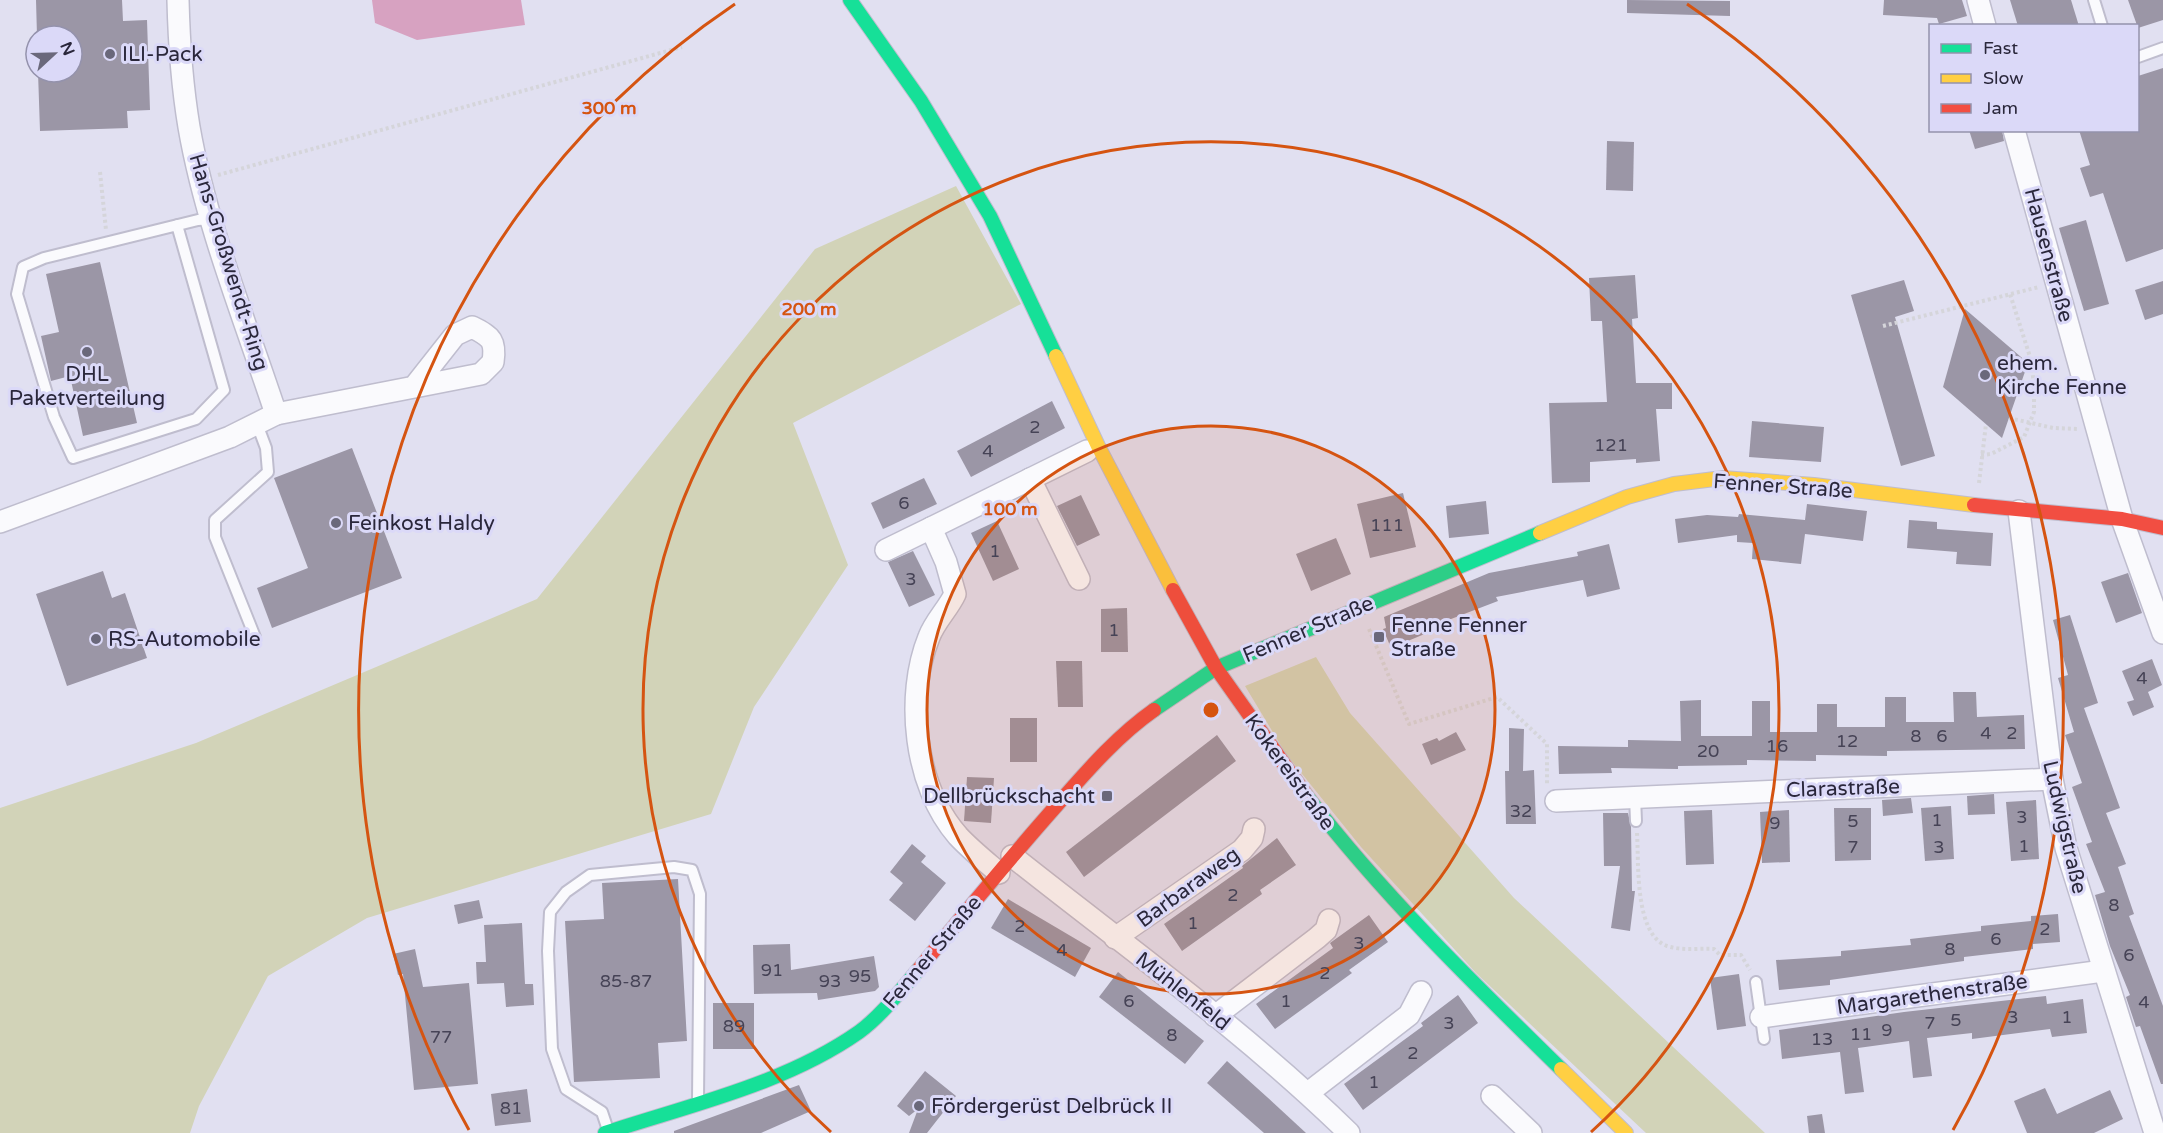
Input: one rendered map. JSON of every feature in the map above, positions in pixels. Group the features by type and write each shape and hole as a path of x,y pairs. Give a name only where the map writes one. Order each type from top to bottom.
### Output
{"street":[{"name":"Hans-Großwendt-Ring","path":"178,0 179,38 189,127 201,180 266,419"},
{"name":"Kokereistraße","path":"850,0 921,101 990,216 1150,548 1216,668 1280,762 1353,856 1471,981 1626,1133"},
{"path":"1978,0 1984,24"},
{"name":"Hausenstraße","path":"2015,132 2122,519 2163,633"},
{"path":"0,522 230,437 266,419 414,387"},
{"path":"886,550 1087,451"},
{"path":"1030,479 1079,579"},
{"name":"Fenner Straße","path":"607,1133 785,1073 829,1051 861,1030 907,983 1012,856 1091,767 1133,725 1216,668 1359,606 1627,496 1674,484 1734,479 1814,485 2019,511 2122,519 2163,528"},
{"name":"Ludwigstraße","path":"2019,511 2052,779 2066,848 2155,1133"},
{"path":"931,528 946,562 955,594 930,634 919,666 915,715 923,767 940,808 957,835 999,873"},
{"name":"Clarastraße","path":"1556,801 2052,779"},
{"name":"Barbaraweg","path":"1115,938 1242,850 1252,838 1254,829"},
{"name":"Mühlenfeld","path":"1012,856 1215,1016 1308,1093 1349,1133"},
{"path":"1215,1016 1317,938 1326,930 1329,920"},
{"name":"Margarethenstraße","path":"1761,1017 2103,971"},
{"path":"1308,1093 1409,1015 1421,992"},
{"path":"1492,1096 1531,1133"}],"lane":[{"path":"2094,0 2101,24"},
{"path":"2139,57 2163,48"},
{"path":"177,225 224,390 196,419 73,458 54,417 17,294 23,267 44,258 177,225 212,219"},
{"path":"255,637 215,537 215,520 268,472 266,419"},
{"path":"1635,797 1636,821"},
{"path":"607,1133 602,1112 566,1089 552,1049 548,951 550,912 566,892 590,875 674,867 692,870 700,894 698,1103"},
{"path":"1756,982 1764,1039"}],"path":[{"path":"201,180 682,46"},
{"path":"100,172 104,226 110,242"},
{"path":"1883,326 2057,283"},
{"path":"1981,454 1991,454 2007,448 2024,437 2034,411 2031,360 2010,294"},
{"path":"2009,418 2030,424 2068,429"},
{"path":"1978,506 1981,454 1986,424"},
{"path":"1359,606 1409,724 1497,697 1547,744 1547,794 1556,801"},
{"path":"1636,821 1647,928 1668,946 1714,949 1720,955 1741,955 1756,982"}],"green space":[{"path":"956,186 1021,304 793,423 848,565 754,707 711,814 367,918 268,976 199,1106 190,1133 0,1133 0,808 196,743 537,599 815,249"},
{"path":"1316,657 1350,713 1514,898 1765,1133 1646,1133 1476,973 1361,847 1286,754 1245,686"}],"shaded area":[{"path":"372,0 521,0 525,25 417,40 375,23"}],"building":[{"name":"ILI-Pack","path":"36,0 122,0 123,21 147,20 150,110 127,111 128,128 40,131 38,84 84,84 84,24 37,24"},
{"path":"1627,0 1730,1 1730,16 1627,13"},
{"path":"1884,0 1962,0 1967,16 1939,24 1937,18 1883,15"},
{"path":"2010,0 2071,0 2078,24 2017,24"},
{"path":"2128,0 2163,0 2163,20 2139,28 2139,24 2137,24"},
{"path":"2163,68 2163,249 2126,262 2103,193 2090,197 2080,168 2090,165 2080,132 2139,132 2139,76"},
{"path":"1970,132 2002,132 2004,141 1975,149"},
{"path":"1607,141 1634,142 1633,191 1606,190"},
{"path":"2086,220 2109,304 2084,311 2059,228"},
{"path":"100,262 137,423 83,436 70,376 51,381 41,336 59,332 46,274"},
{"path":"1635,275 1638,318 1632,319 1636,383 1672,383 1672,409 1656,409 1660,461 1636,463 1636,459 1590,462 1590,482 1552,483 1549,403 1607,402 1602,321 1591,321 1589,278"},
{"path":"1904,280 1914,311 1895,317 1935,456 1901,466 1851,295"},
{"path":"2163,281 2163,314 2145,320 2135,290"},
{"name":"ehem. Kirche Fenne","path":"1965,309 2028,363 2002,438 1943,387"},
{"path":"1052,401 1065,428 971,477 957,451"},
{"path":"1752,421 1824,427 1821,462 1749,457"},
{"name":"Feinkost Haldy","path":"352,448 402,578 272,628 257,588 308,568 274,478"},
{"path":"924,478 937,504 883,529 871,503"},
{"path":"1403,493 1416,547 1370,558 1357,504"},
{"path":"1081,495 1100,535 1077,546 1057,506"},
{"path":"1486,501 1489,534 1449,538 1446,506"},
{"path":"1807,504 1867,511 1863,541 1805,534 1801,564 1752,559 1753,543 1737,542 1737,535 1678,543 1675,519 1707,515 1738,517 1739,514 1805,520"},
{"path":"1909,520 1937,522 1937,529 1993,533 1991,566 1956,564 1957,552 1907,548"},
{"path":"997,521 1019,569 993,581 971,533"},
{"path":"1336,538 1351,574 1311,591 1296,554"},
{"path":"1609,544 1620,589 1587,597 1583,580 1496,597 1498,601 1425,629 1427,633 1391,648 1383,629 1386,628 1384,617 1489,573 1578,556 1577,552"},
{"path":"913,551 935,595 909,607 888,562"},
{"name":"RS-Automobile","path":"103,571 112,598 125,593 147,658 67,686 36,594"},
{"path":"2128,573 2142,613 2116,623 2101,582"},
{"path":"1127,608 1128,652 1101,652 1101,609"},
{"path":"2070,615 2098,703 2084,708 2120,808 2106,813 2126,864 2118,867 2134,914 2129,916 2163,1006 2163,1084 2161,1084 2140,1026 2136,1027 2126,997 2130,995 2110,946 2095,895 2105,892 2086,844 2092,842 2072,787 2082,783 2065,735 2074,732 2058,678 2068,675 2053,620"},
{"path":"2152,659 2162,685 2148,692 2154,707 2133,716 2127,702 2134,700 2122,671"},
{"path":"1056,661 1082,661 1083,707 1058,707"},
{"path":"1953,692 1976,692 1977,717 2024,715 2025,749 1887,751 1887,756 1816,755 1816,761 1747,760 1747,765 1678,766 1678,769 1611,768 1612,773 1559,774 1558,746 1628,747 1628,740 1681,741 1680,701 1701,700 1701,736 1752,736 1752,701 1770,701 1770,732 1817,732 1817,704 1837,704 1837,727 1885,727 1885,697 1906,697 1906,722 1954,722"},
{"path":"1010,718 1037,718 1037,762 1010,762"},
{"path":"1509,728 1524,729 1523,771 1534,770 1536,824 1506,824 1505,771 1509,771"},
{"path":"1456,732 1466,750 1431,765 1422,744 1437,738 1439,741"},
{"path":"1217,735 1236,761 1084,877 1066,852"},
{"path":"967,777 994,778 991,823 964,821"},
{"path":"1994,794 1995,814 1968,815 1967,796"},
{"path":"1911,798 1913,813 1883,816 1882,800"},
{"path":"2036,800 2039,859 2011,861 2006,802"},
{"path":"1951,806 1954,859 1925,861 1921,808"},
{"path":"1834,808 1871,808 1871,860 1835,861"},
{"path":"1712,810 1714,864 1686,865 1684,811"},
{"path":"1789,810 1790,862 1762,863 1760,812"},
{"path":"1603,813 1628,813 1631,827 1632,891 1635,891 1630,931 1611,928 1620,866 1604,866"},
{"path":"1277,838 1296,865 1260,890 1262,894 1182,951 1164,924 1243,868 1242,866"},
{"path":"912,844 926,856 921,862 946,883 915,921 889,900 903,883 890,872"},
{"path":"678,879 687,1041 658,1043 660,1078 574,1082 565,921 604,919 602,883"},
{"path":"1008,899 1091,948 1075,977 991,928"},
{"path":"479,900 483,918 458,924 454,905"},
{"path":"2058,914 2060,942 2033,944 2033,949 1964,957 1964,961 1830,980 1830,985 1779,990 1776,960 1841,956 1841,951 1911,945 1910,939 1981,931 1981,926 2031,921 2031,916"},
{"path":"1369,915 1388,942 1349,970 1352,973 1275,1029 1256,1004 1333,948 1330,943"},
{"path":"522,923 525,984 533,984 534,1005 506,1007 504,983 477,984 476,962 486,962 484,925"},
{"path":"790,944 791,970 874,956 879,987 875,991 818,1000 817,993 754,994 753,945"},
{"path":"415,949 423,987 469,983 478,1084 414,1090 403,974 398,975 393,954"},
{"path":"1118,972 1204,1041 1185,1064 1099,997"},
{"path":"1739,974 1746,1026 1717,1030 1710,978"},
{"path":"1458,995 1478,1023 1363,1110 1344,1084 1423,1026 1421,1023"},
{"path":"2046,996 2047,1004 2083,999 2087,1033 2052,1037 2050,1029 1972,1039 1972,1033 1927,1038 1932,1076 1913,1078 1909,1041 1858,1048 1864,1092 1845,1094 1840,1052 1782,1059 1779,1030 1904,1012"},
{"path":"713,1003 754,1003 754,1049 713,1049"},
{"path":"1227,1061 1306,1133 1264,1133 1207,1083"},
{"path":"925,1071 956,1096 927,1133 909,1133 918,1109 909,1116 897,1106"},
{"path":"799,1085 811,1111 761,1133 674,1133 674,1131"},
{"path":"2045,1088 2057,1114 2110,1090 2123,1119 2094,1133 2027,1133 2014,1101"},
{"path":"527,1089 531,1122 495,1126 491,1094"},
{"path":"1822,1114 1825,1133 1809,1133 1807,1116"}],"traffic: fast":[{"path":"850,0 921,101 990,216 1056,356"},
{"path":"1154,710 1216,668 1540,533"},
{"path":"1306,795 1396,902 1561,1069"},
{"path":"605,1133 736,1092 800,1066 859,1032 875,1018 919,969"}],"traffic: slow":[{"path":"1056,356 1098,446 1173,590"},
{"path":"1540,533 1627,497 1674,484 1723,478 1814,485 1974,505"},
{"path":"1561,1069 1626,1133"}],"traffic: jam":[{"path":"1974,505 2122,519 2163,528"},
{"path":"1173,590 1216,668 1306,795"},
{"path":"919,969 1080,779 1115,743 1154,710"}],"place":[{"name":"ILI-Pack","path":"110,54"},
{"name":"DHL Paketverteilung","path":"87,352"},
{"name":"ehem. Kirche Fenne","path":"1985,375"},
{"name":"Feinkost Haldy","path":"336,523"},
{"name":"Fenne Fenner Straße","path":"1379,637"},
{"name":"RS-Automobile","path":"96,639"},
{"name":"Dellbrückschacht","path":"1107,796"},
{"name":"Fördergerüst Delbrück II","path":"919,1106"}]}
